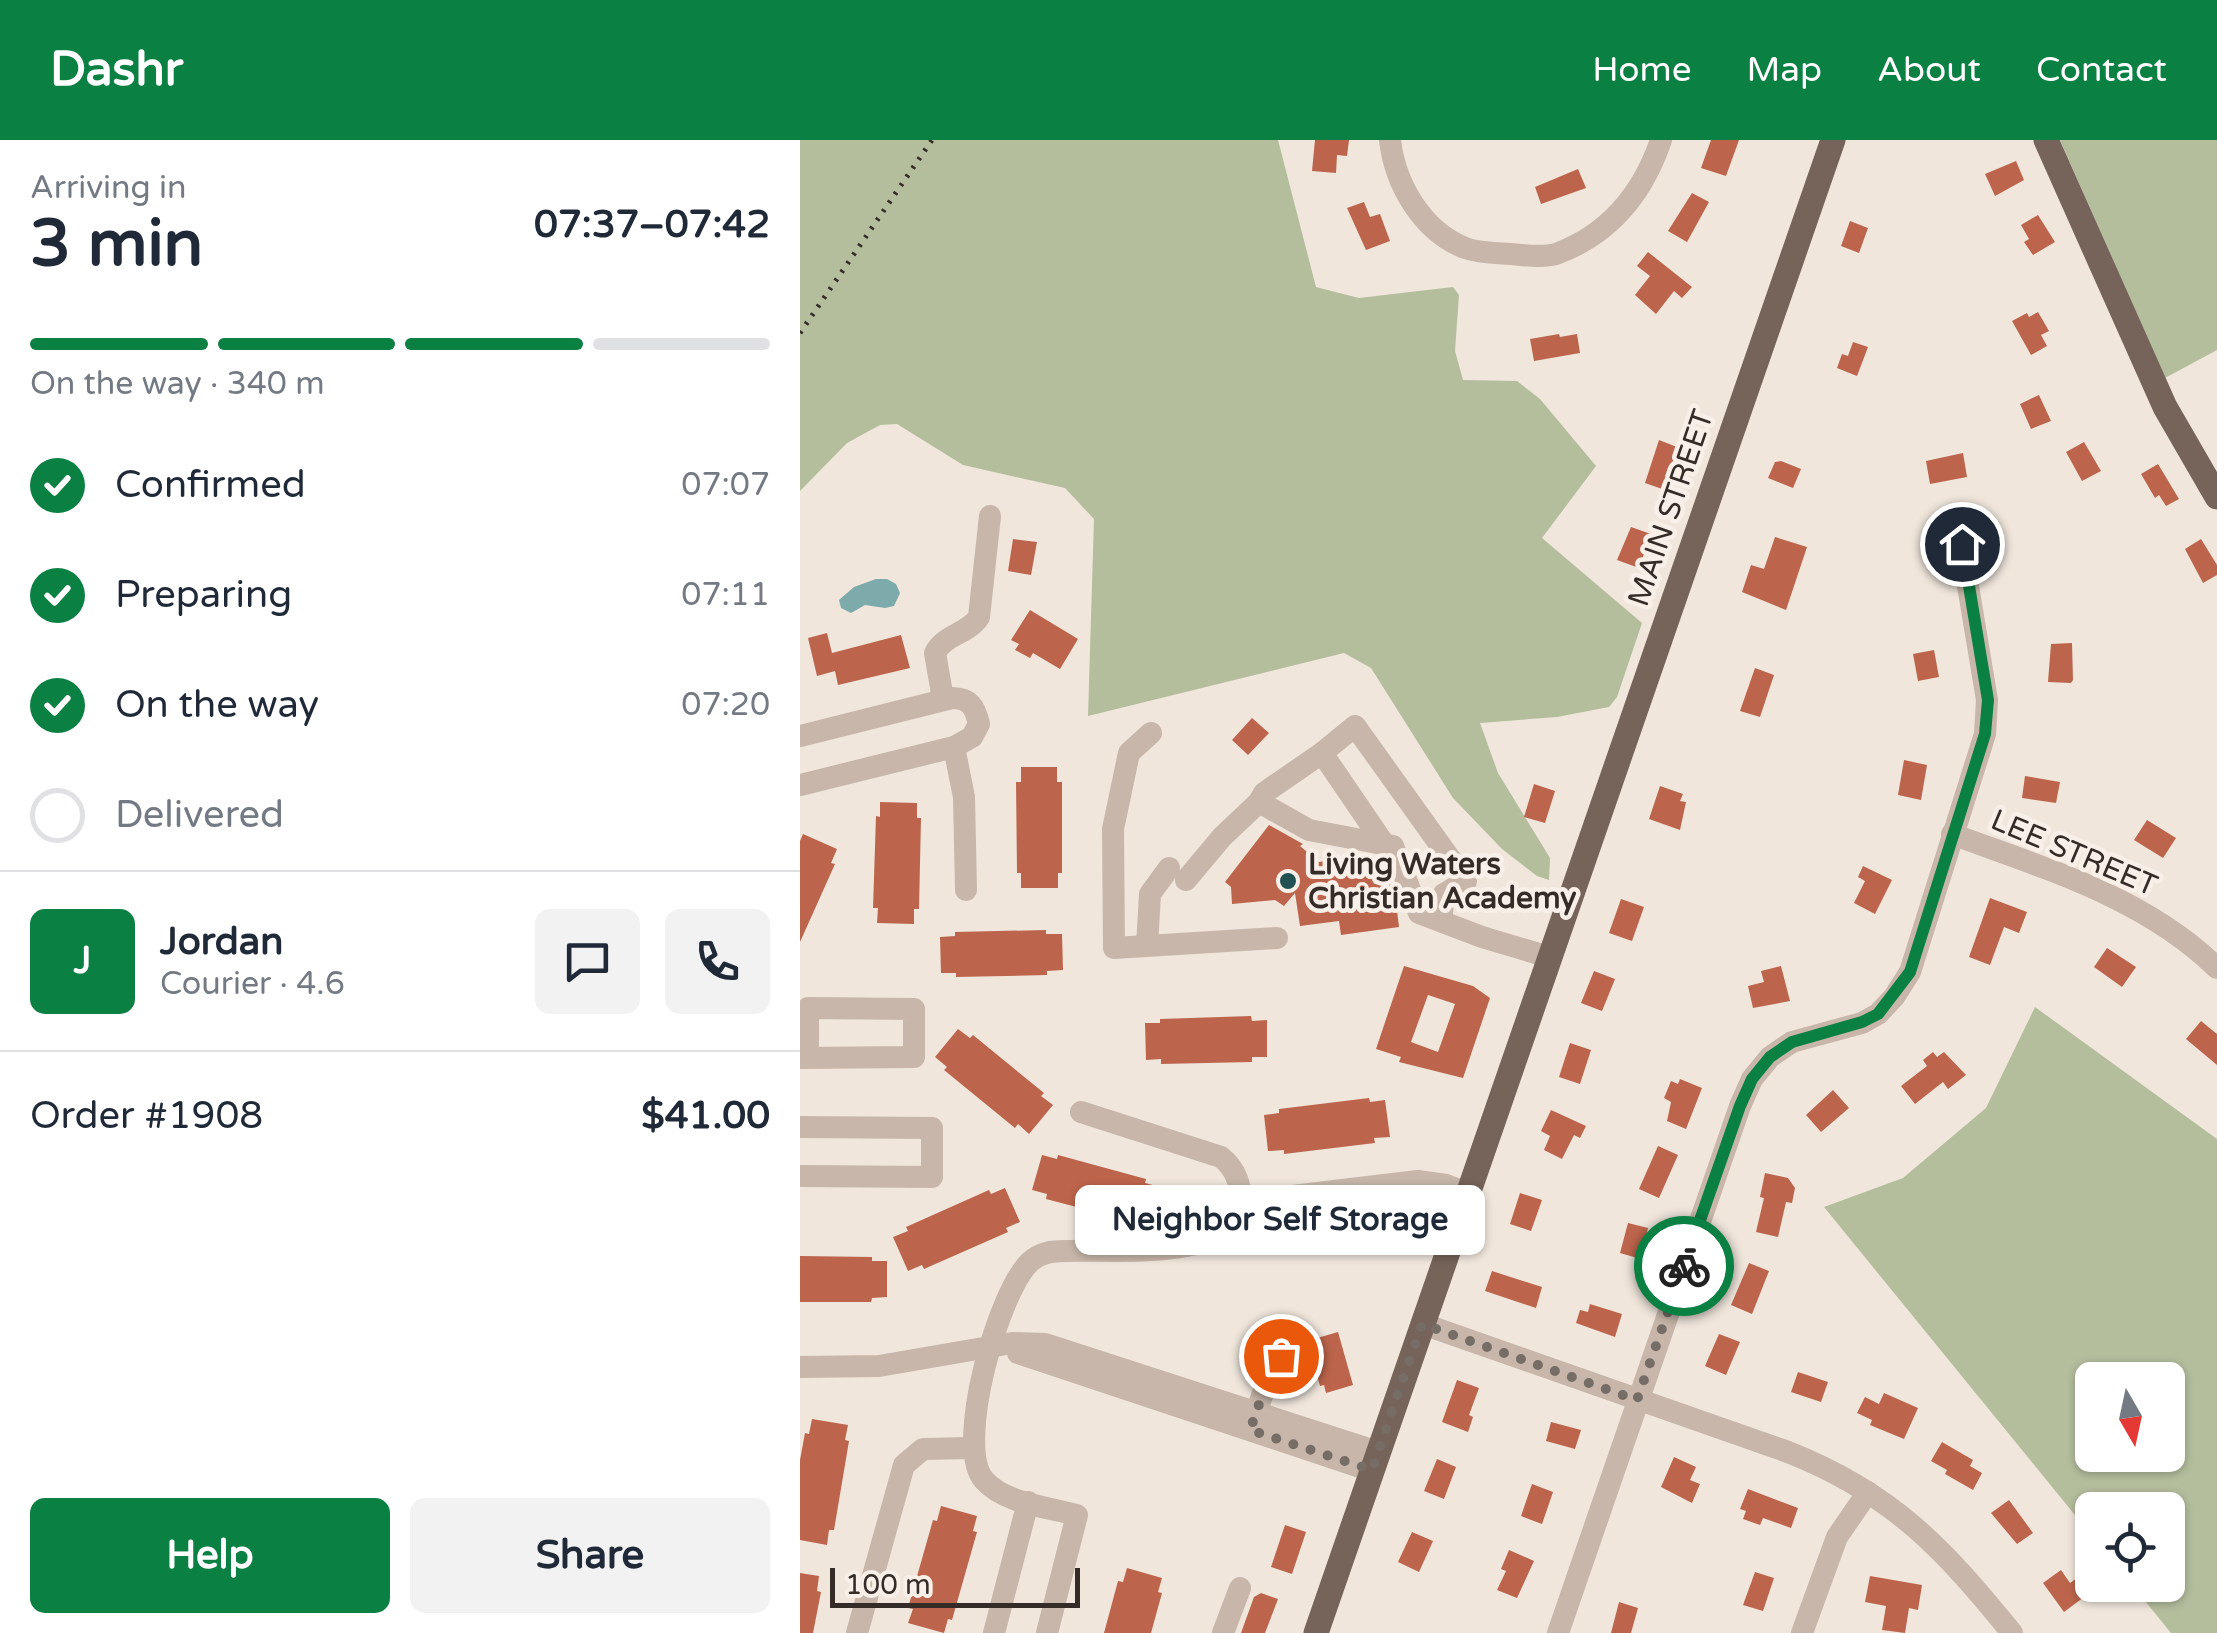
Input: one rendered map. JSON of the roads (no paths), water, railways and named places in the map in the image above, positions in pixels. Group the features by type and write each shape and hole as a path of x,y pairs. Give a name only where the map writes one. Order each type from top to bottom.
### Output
{"main road":[{"name":"MAIN STREET","path":"1316,1633 1833,140"},
{"path":"2046,140 2165,407 2217,497"}],"street":[{"path":"1390,140 1408,197 1433,229 1478,252 1552,255 1618,215 1649,174 1660,140"},
{"path":"943,699 935,653 947,639 968,629 979,617 990,516"},
{"path":"1558,1633 1752,1079 1770,1057 1792,1042 1878,1014 1894,998 1910,972 1985,734 1988,700 1962,544"},
{"path":"800,736 943,699 968,701 977,714 976,732 954,746 800,785"},
{"path":"1147,946 1150,894 1222,837 1264,793 1322,754 1354,726 1466,881 1444,894 1440,921"},
{"path":"1151,733 1129,753 1113,829 1114,948 1277,938"},
{"path":"954,746 964,797 966,890"},
{"path":"1322,754 1382,841"},
{"path":"1259,802 1309,830 1393,846 1419,913 1550,957"},
{"name":"LEE STREET","path":"1952,834 2083,883 2142,910 2195,947 2217,968"},
{"path":"808,1008 914,1010 914,1057 804,1057 808,1008"},
{"path":"1047,1633 1078,1515 994,1489 982,1478 972,1448 978,1394 990,1347 1022,1270 1039,1255 1198,1244 1223,1234 1238,1214 1240,1202 1237,1176 1221,1157 1081,1112"},
{"path":"800,1127 932,1128 932,1177 800,1176"},
{"path":"1240,1202 1418,1181 1468,1193"},
{"path":"1422,1324 1818,1463 1868,1492 1926,1534 2012,1633"},
{"path":"800,1367 880,1366 1012,1342 1045,1344 1253,1421 1375,1461"},
{"path":"1253,1421 1281,1356 1255,1343"},
{"path":"857,1633 906,1462 923,1449 972,1448"},
{"path":"1802,1633 1837,1537 1868,1492"},
{"path":"994,1633 1028,1502"},
{"path":"1224,1633 1240,1588"}],"water":[{"path":"876,579 896,584 900,593 894,606 865,605 851,613 841,608 839,600 854,587"}],"railway":[{"path":"800,333 932,140"}],"place":[{"name":"Living Waters Christian Academy","path":"1288,881"},
{"name":"Neighbor Self Storage","path":"1281,1356"}]}
